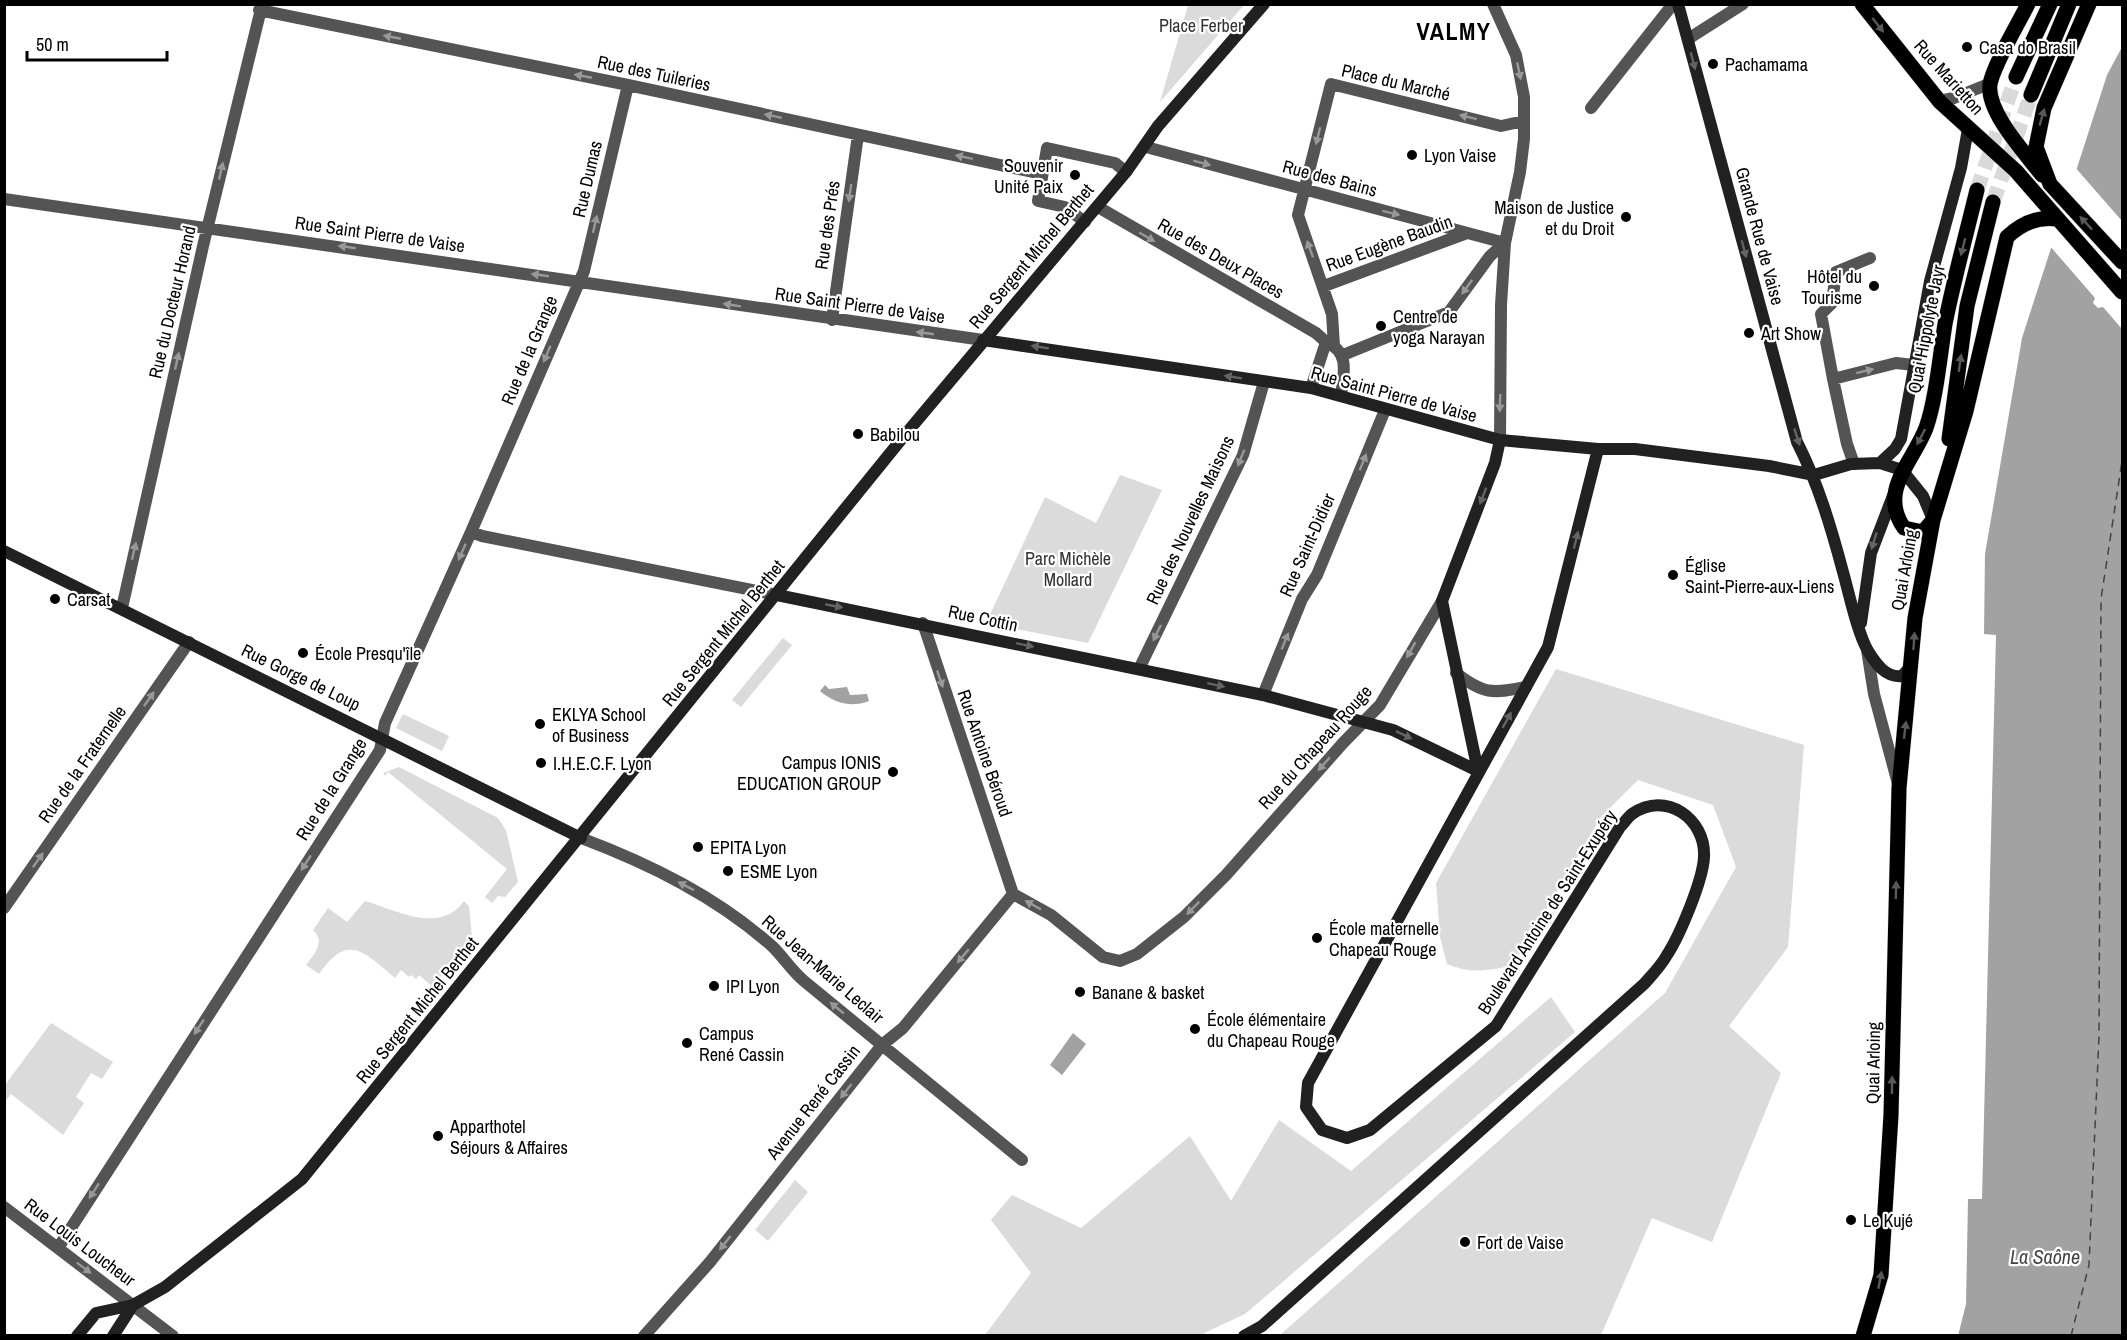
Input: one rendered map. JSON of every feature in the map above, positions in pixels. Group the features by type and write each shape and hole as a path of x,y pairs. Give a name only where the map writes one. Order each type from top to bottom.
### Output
{"main road":[{"name":"Rue Marietton","path":"1863,4 1939,101 2016,171 2122,292"},
{"path":"2028,4 1990,83 1992,100 2018,146 2122,262"},
{"path":"2016,77 2050,4"},
{"path":"2031,95 2069,4"},
{"path":"2046,178 2036,147 2039,126 2090,4"},
{"name":"Quai Hippolyte Jayr","path":"1933,519 1923,532 1904,528 1894,515 1896,487 1902,470 1926,427 1950,298 1977,190"},
{"name":"Quai Hippolyte Jayr","path":"1944,483 1967,306 1993,202"},
{"path":"1944,483 1966,411 2007,237 2019,226 2030,222 2047,218 2057,219"},
{"name":"Quai Arloing","path":"1863,1335 1881,1275 1891,1115 1899,788 1921,576 1933,519 1944,483"}],"street":[{"name":"Rue Sergent Michel Berthet","path":"77,1335 96,1313 133,1305 165,1287 302,1179 983,340 1098,207 1146,147 1158,126 1264,4"},
{"path":"1591,108 1673,4"},
{"name":"Grande Rue de Vaise","path":"1678,4 1797,442 1814,475"},
{"path":"1688,39 1743,4"},
{"name":"Rue des Tuileries","path":"260,7 1042,174"},
{"name":"Rue du Docteur Horand","path":"122,608 260,7"},
{"path":"1499,8 1516,55 1524,97 1524,121"},
{"path":"1939,101 1954,98 1990,83"},
{"name":"Place du Marché","path":"1304,190 1331,84 1501,126 1524,121"},
{"name":"Rue Dumas","path":"579,281 584,270 628,85"},
{"name":"Rue du Chapeau Rouge","path":"1013,894 1051,915 1103,957 1120,961 1129,958 1184,917 1226,875 1363,721 1380,705 1442,601 1495,463 1500,440 1501,305 1505,243 1520,172 1524,121"},
{"name":"Quai Hippolyte Jayr","path":"1880,463 1895,449 1905,421 1930,281 1961,168 1968,129"},
{"name":"Rue des Prés","path":"832,320 858,135"},
{"path":"1085,222 1065,207 1038,201 1047,147 1115,163 1126,172"},
{"name":"Rue des Bains","path":"1146,147 1505,243"},
{"path":"1304,190 1298,215 1332,314 1330,344 1311,388"},
{"name":"Rue Saint Pierre de Vaise","path":"4,199 1311,388 1500,440 1598,449 1635,449 1769,466 1814,475"},
{"name":"Rue des Deux Places","path":"1098,207 1316,333 1343,355"},
{"name":"Rue Eugène Baudin","path":"1324,286 1467,233"},
{"path":"1341,395 1345,368 1343,355 1449,312 1490,256 1505,243"},
{"path":"1854,464 1846,440 1821,314 1832,303 1836,272 1870,258"},
{"name":"Rue de la Grange","path":"58,1248 380,750 385,723 471,532 579,281"},
{"path":"1833,378 1896,363 1914,365"},
{"name":"Rue des Nouvelles Maisons","path":"1139,669 1243,455 1264,382"},
{"name":"Rue Saint-Didier","path":"1263,695 1302,599 1317,575 1385,410"},
{"name":"Boulevard Antoine de Saint-Exupéry","path":"1244,1335 1262,1326 1644,984 1668,955 1699,884 1704,857 1703,842 1690,817 1679,809 1664,805 1650,806 1632,813 1620,827 1496,1026 1370,1130 1347,1138 1322,1130 1306,1107 1308,1083 1434,858 1478,771 1548,647 1598,449"},
{"path":"1814,475 1854,464 1880,463 1902,470 1923,496 1933,519"},
{"name":"Quai Arloing","path":"1814,475 1867,650 1874,694 1899,788"},
{"path":"1860,627 1871,553 1896,487"},
{"name":"Rue Cottin","path":"471,532 923,623 1263,695 1393,730 1478,771"},
{"name":"Rue Gorge de Loup","path":"4,551 581,837"},
{"path":"1442,601 1478,771"},
{"name":"Rue Antoine Béroud","path":"923,623 1013,894"},
{"name":"Rue de la Fraternelle","path":"4,908 189,642"},
{"name":"Quai Arloing","path":"1867,650 1886,674 1894,677 1902,676 1912,664"},
{"path":"1456,673 1477,689 1497,693 1526,687"},
{"name":"Rue Jean-Marie Leclair","path":"581,837 628,856 700,893 725,909 775,949 796,975 1022,1160"},
{"name":"Avenue René Cassin","path":"644,1335 710,1262 882,1045 903,1028 1013,894"},
{"name":"Rue Louis Loucheur","path":"4,1207 133,1305"},
{"name":"Rue Sergent Michel Berthet","path":"113,1335 133,1305"},
{"path":"133,1305 173,1335"}],"green space":[{"name":"Place Ferber","path":"1188,5 1244,5 1160,102"},
{"name":"Parc Michèle Mollard","path":"1120,475 1162,490 1088,643 986,623 1045,497 1096,523"},
{"path":"783,638 792,645 741,707 732,700"},
{"path":"1556,669 1804,745 1788,947 1729,1026 1781,1073 1712,1242 1652,1218 1601,1335 1280,1335 1665,993 1736,867 1713,805 1638,780 1601,817 1513,965 1480,971 1447,964 1440,937 1436,883"},
{"path":"403,714 449,736 442,751 396,728"},
{"path":"399,767 498,818 506,830 518,882 505,897 498,896 492,903 485,897 507,869 388,772 385,776 383,773"},
{"path":"365,901 404,914 430,918 443,917 454,911 464,901 469,906 472,938 433,987 419,975 416,979 411,975 409,977 401,970 395,978 374,960 356,950 339,953 319,974 306,965 319,943 317,934 313,930 328,908 347,922"},
{"path":"1551,997 1575,1032 1245,1314 1200,1335 985,1335 1031,1273 991,1220 1012,1195 1081,1228 1190,1136 1231,1201 1279,1120 1351,1171"},
{"path":"51,1023 113,1062 102,1079 91,1073 76,1097 84,1103 63,1135 11,1094 5,1102 5,1085"},
{"path":"795,1180 808,1192 768,1241 755,1230"}],"water":[{"name":"La Saône","path":"2122,47 2122,1335 1958,1336 1966,1304 1968,1199 1982,1199 1996,635 1984,634 1985,554 2022,338 2107,75"},
{"path":"825,685 829,689 847,687 850,695 867,694 869,701 849,704 831,699 820,691"},
{"path":"1073,1033 1086,1044 1062,1075 1050,1065"}],"pier":[{"path":"2074,166 2122,221 2122,329 2103,307 2098,308 2093,303 2095,298 2049,245"}],"ferry route":[{"path":"2071,1336 2089,1265 2099,1036 2101,599 2122,461"}],"tunnel":[{"path":"1977,190 2016,77"},
{"path":"1993,202 2031,95"}],"place":[{"name":"Casa do Brasil","path":"1967,47"},
{"name":"Pachamama","path":"1713,64"},
{"name":"Lyon Vaise","path":"1412,155"},
{"name":"Souvenir Unité Paix","path":"1075,175"},
{"name":"Maison de Justice et du Droit","path":"1626,217"},
{"name":"Hôtel du Tourisme","path":"1874,286"},
{"name":"Centre de yoga Narayan","path":"1381,326"},
{"name":"Art Show","path":"1749,333"},
{"name":"Babilou","path":"858,434"},
{"name":"Église Saint-Pierre-aux-Liens","path":"1673,575"},
{"name":"Carsat","path":"55,599"},
{"name":"École Presqu'île","path":"303,653"},
{"name":"EKLYA School of Business","path":"540,724"},
{"name":"I.H.E.C.F. Lyon","path":"541,763"},
{"name":"Campus IONIS EDUCATION GROUP","path":"893,772"},
{"name":"EPITA Lyon","path":"698,847"},
{"name":"ESME Lyon","path":"728,871"},
{"name":"École maternelle Chapeau Rouge","path":"1317,938"},
{"name":"IPI Lyon","path":"714,986"},
{"name":"Banane & basket","path":"1080,992"},
{"name":"École élémentaire du Chapeau Rouge","path":"1195,1029"},
{"name":"Campus René Cassin","path":"687,1043"},
{"name":"Apparthotel Séjours & Affaires","path":"438,1136"},
{"name":"Le Kujé","path":"1851,1220"},
{"name":"Fort de Vaise","path":"1465,1242"}],"district":[{"name":"VALMY","path":"1454,31"}]}
